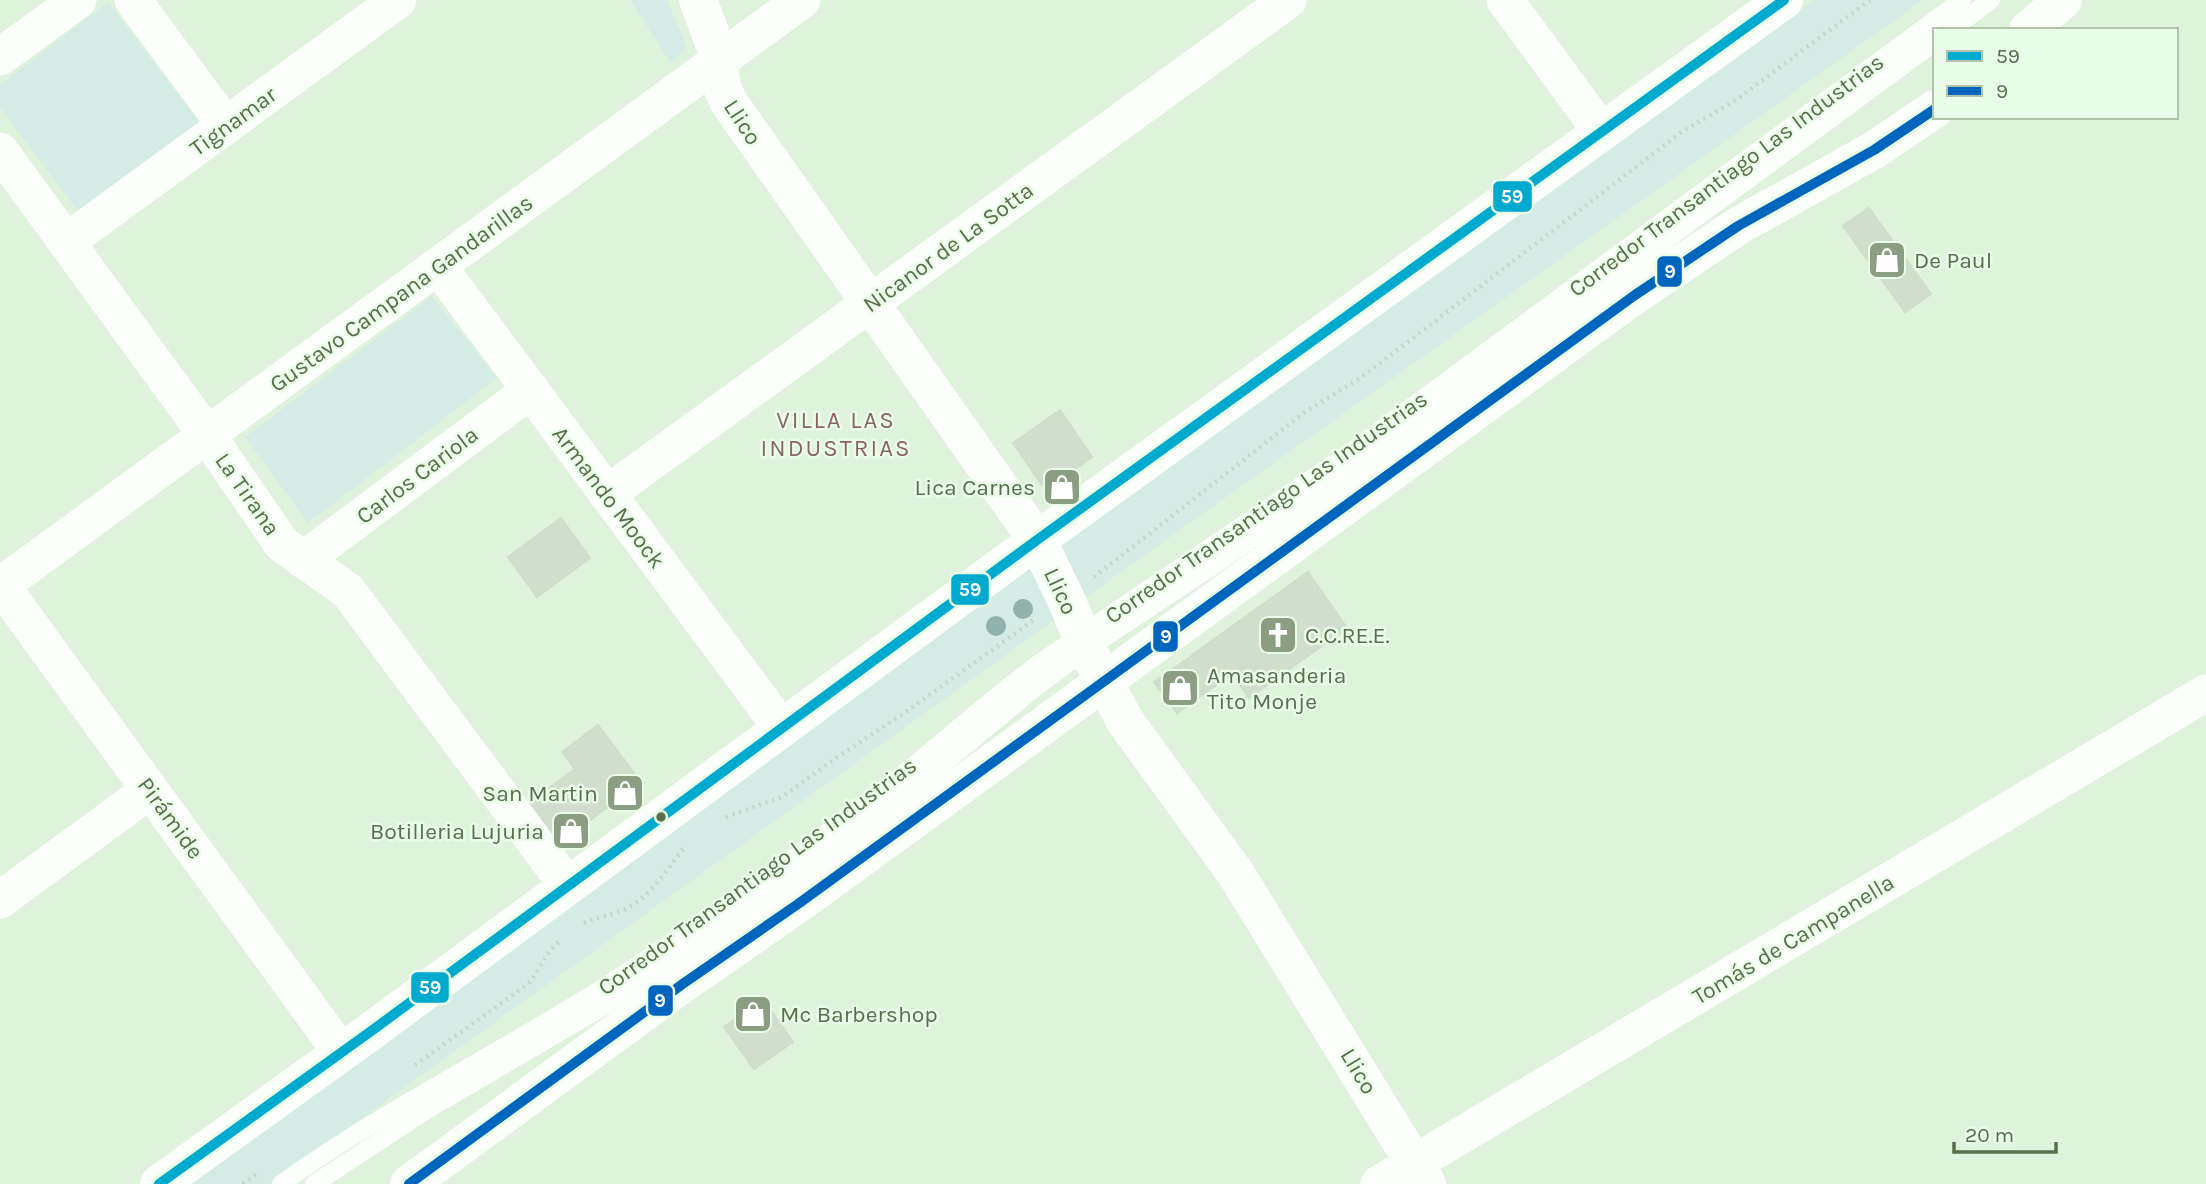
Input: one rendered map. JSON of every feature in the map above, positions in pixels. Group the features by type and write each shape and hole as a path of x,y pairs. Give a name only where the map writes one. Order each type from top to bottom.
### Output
{"main road":[{"name":"Llico","path":"698,0 719,61 722,87 737,116 1037,540 1090,655 1125,721 1264,916 1421,1174"},
{"path":"159,1184 1037,540 1784,0"},
{"path":"2030,28 2063,0"},
{"path":"409,1184 1090,655 1691,256 1786,198 1874,150 1933,110"}],"street":[{"path":"0,57 78,0"},
{"path":"133,0 226,126"},
{"name":"Tignamar","path":"66,242 398,0"},
{"name":"Gustavo Campana Gandarillas","path":"0,585 802,0"},
{"name":"Nicanor de La Sotta","path":"607,494 1288,0"},
{"path":"1505,0 1601,131"},
{"name":"La Tirana","path":"0,150 207,435 282,544 348,591 567,885"},
{"name":"Armando Moock","path":"438,266 781,727"},
{"name":"Carlos Cariola","path":"303,560 531,390"},
{"name":"Pirámide","path":"0,585 341,1052"},
{"name":"Tomás de Campanella","path":"1379,1184 1421,1174 2206,693"},
{"path":"0,900 150,790"}],"lane":[{"name":"Corredor Transantiago Las Industrias","path":"281,1184 372,1124 585,999 668,943 868,802 1002,691 1090,655 1348,454 1962,0"},
{"path":"1954,28 1991,0"},
{"name":"Corredor Transantiago Las Industrias","path":"314,1184 425,1111 606,1005 727,926 891,807 1036,687 1090,655 1413,426 1933,43"}],"shaded area":[{"path":"0,0 2206,0 2206,1184 0,1184"},
{"path":"630,0 667,0 687,48 671,63"},
{"path":"1814,0 1923,0 270,1184 189,1184 684,817"},
{"path":"108,2 203,127 83,218 0,108 0,85"},
{"path":"432,296 497,378 308,523 245,437"}],"building":[{"name":"De Paul","path":"1869,208 1931,294 1905,312 1843,226"},
{"path":"1060,410 1092,457 1053,485 1042,485 1013,443"},
{"path":"561,518 590,558 537,597 508,557"},
{"name":"C.C.RE.E.","path":"1308,572 1347,628 1249,698 1210,642"},
{"path":"1210,642 1232,674 1205,693 1183,662"},
{"name":"Amasanderia Tito Monje","path":"1183,662 1205,693 1177,713 1154,682"},
{"path":"598,725 640,781 605,809 562,752"},
{"path":"575,769 605,809 563,840 553,835 529,803"},
{"path":"763,999 793,1042 754,1069 724,1027"}],"transit line":[{"name":"59","path":"159,1184 374,1029 1037,540 1784,0"},
{"name":"9","path":"409,1184 1635,295 1738,226 1874,150 1933,110"}],"place":[{"name":"De Paul","path":"1887,260"},
{"name":"Lica Carnes","path":"1062,487"},
{"name":"C.C.RE.E.","path":"1278,635"},
{"name":"Amasanderia Tito Monje","path":"1180,688"},
{"name":"San Martin","path":"625,793"},
{"name":"Botilleria Lujuria","path":"571,831"},
{"name":"Mc Barbershop","path":"753,1014"}],"district":[{"name":"VILLA LAS INDUSTRIAS","path":"836,434"}]}
